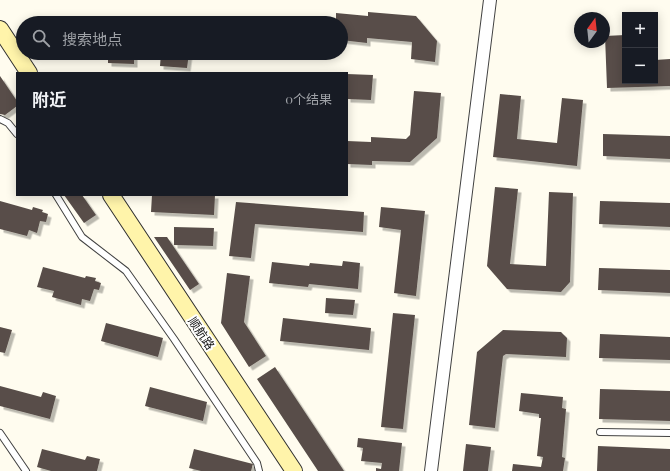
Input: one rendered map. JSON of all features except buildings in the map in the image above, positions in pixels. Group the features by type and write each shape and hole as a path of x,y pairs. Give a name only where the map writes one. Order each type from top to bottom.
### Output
{"street":[{"path":"431,471 490,0"},
{"path":"0,29 16,53"},
{"path":"20,60 28,72"},
{"name":"顺航路","path":"111,196 294,471"}],"lane":[{"path":"0,119 8,123 16,133"},
{"path":"57,196 82,237 126,271 174,339 257,463 259,471"},
{"path":"600,432 670,433"},
{"path":"0,433 26,471"}]}
